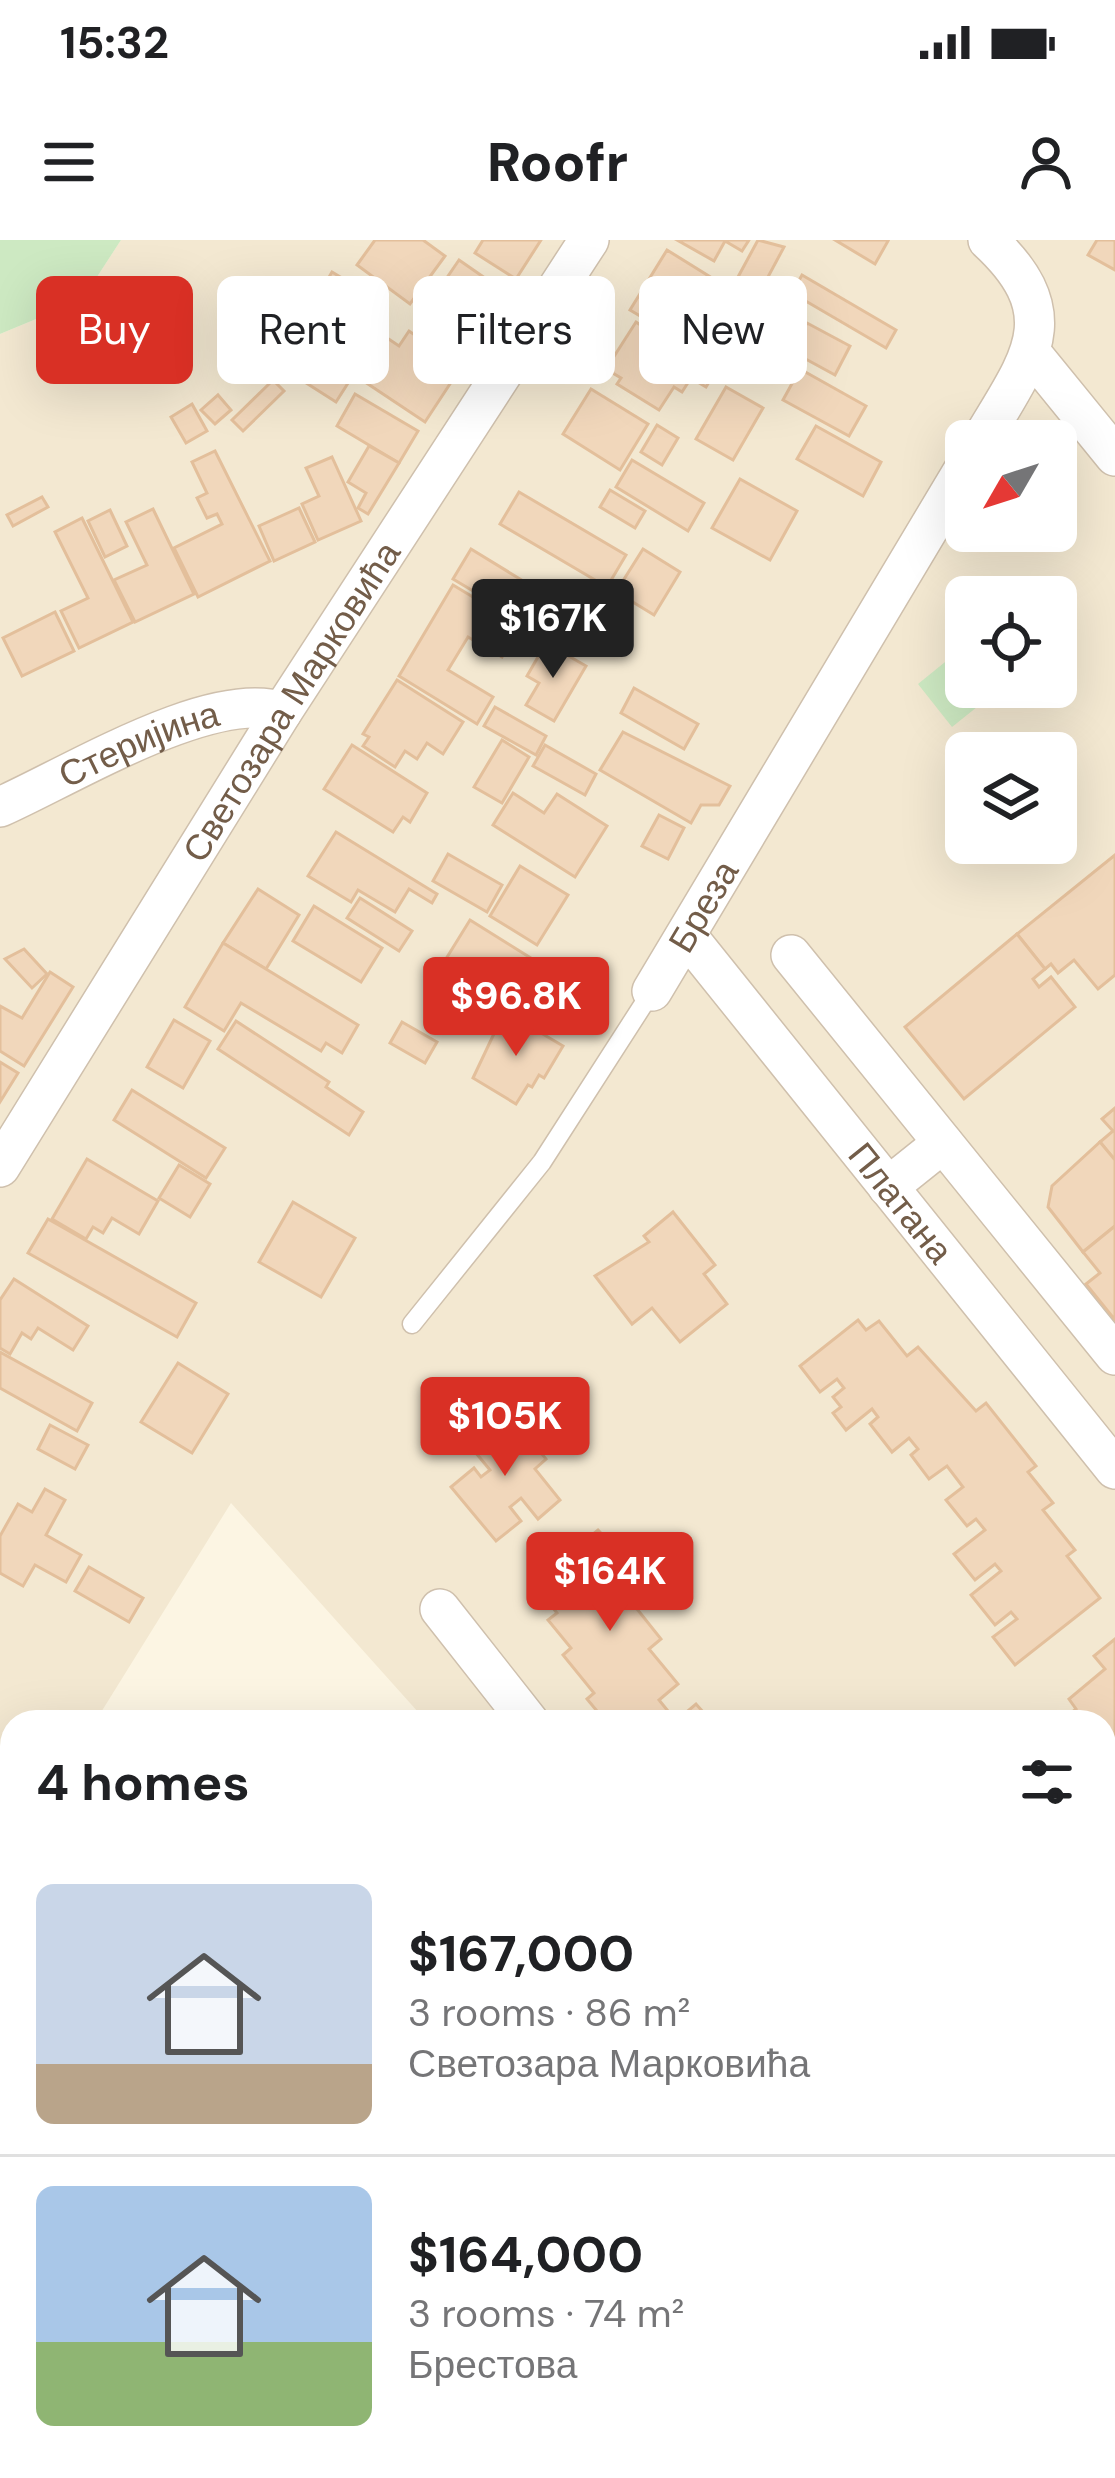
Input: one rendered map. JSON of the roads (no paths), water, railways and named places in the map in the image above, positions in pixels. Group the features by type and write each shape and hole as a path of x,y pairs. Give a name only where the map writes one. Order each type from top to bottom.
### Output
{"street":[{"name":"Светозара Марковића","path":"0,1167 282,712 590,240"},
{"path":"988,240 1025,279 1037,329 1032,354 993,420"},
{"path":"1032,354 1115,456"},
{"name":"Бреза","path":"652,991 945,501"},
{"name":"Стеријина","path":"0,807 178,726 241,707 262,705 282,712"},
{"name":"Платана","path":"687,936 1115,1469"},
{"path":"791,955 1115,1355"},
{"path":"888,1187 943,1143"},
{"path":"440,1609 520,1710"}],"lane":[{"name":"Бреза","path":"412,1324 542,1162 652,991"}]}
